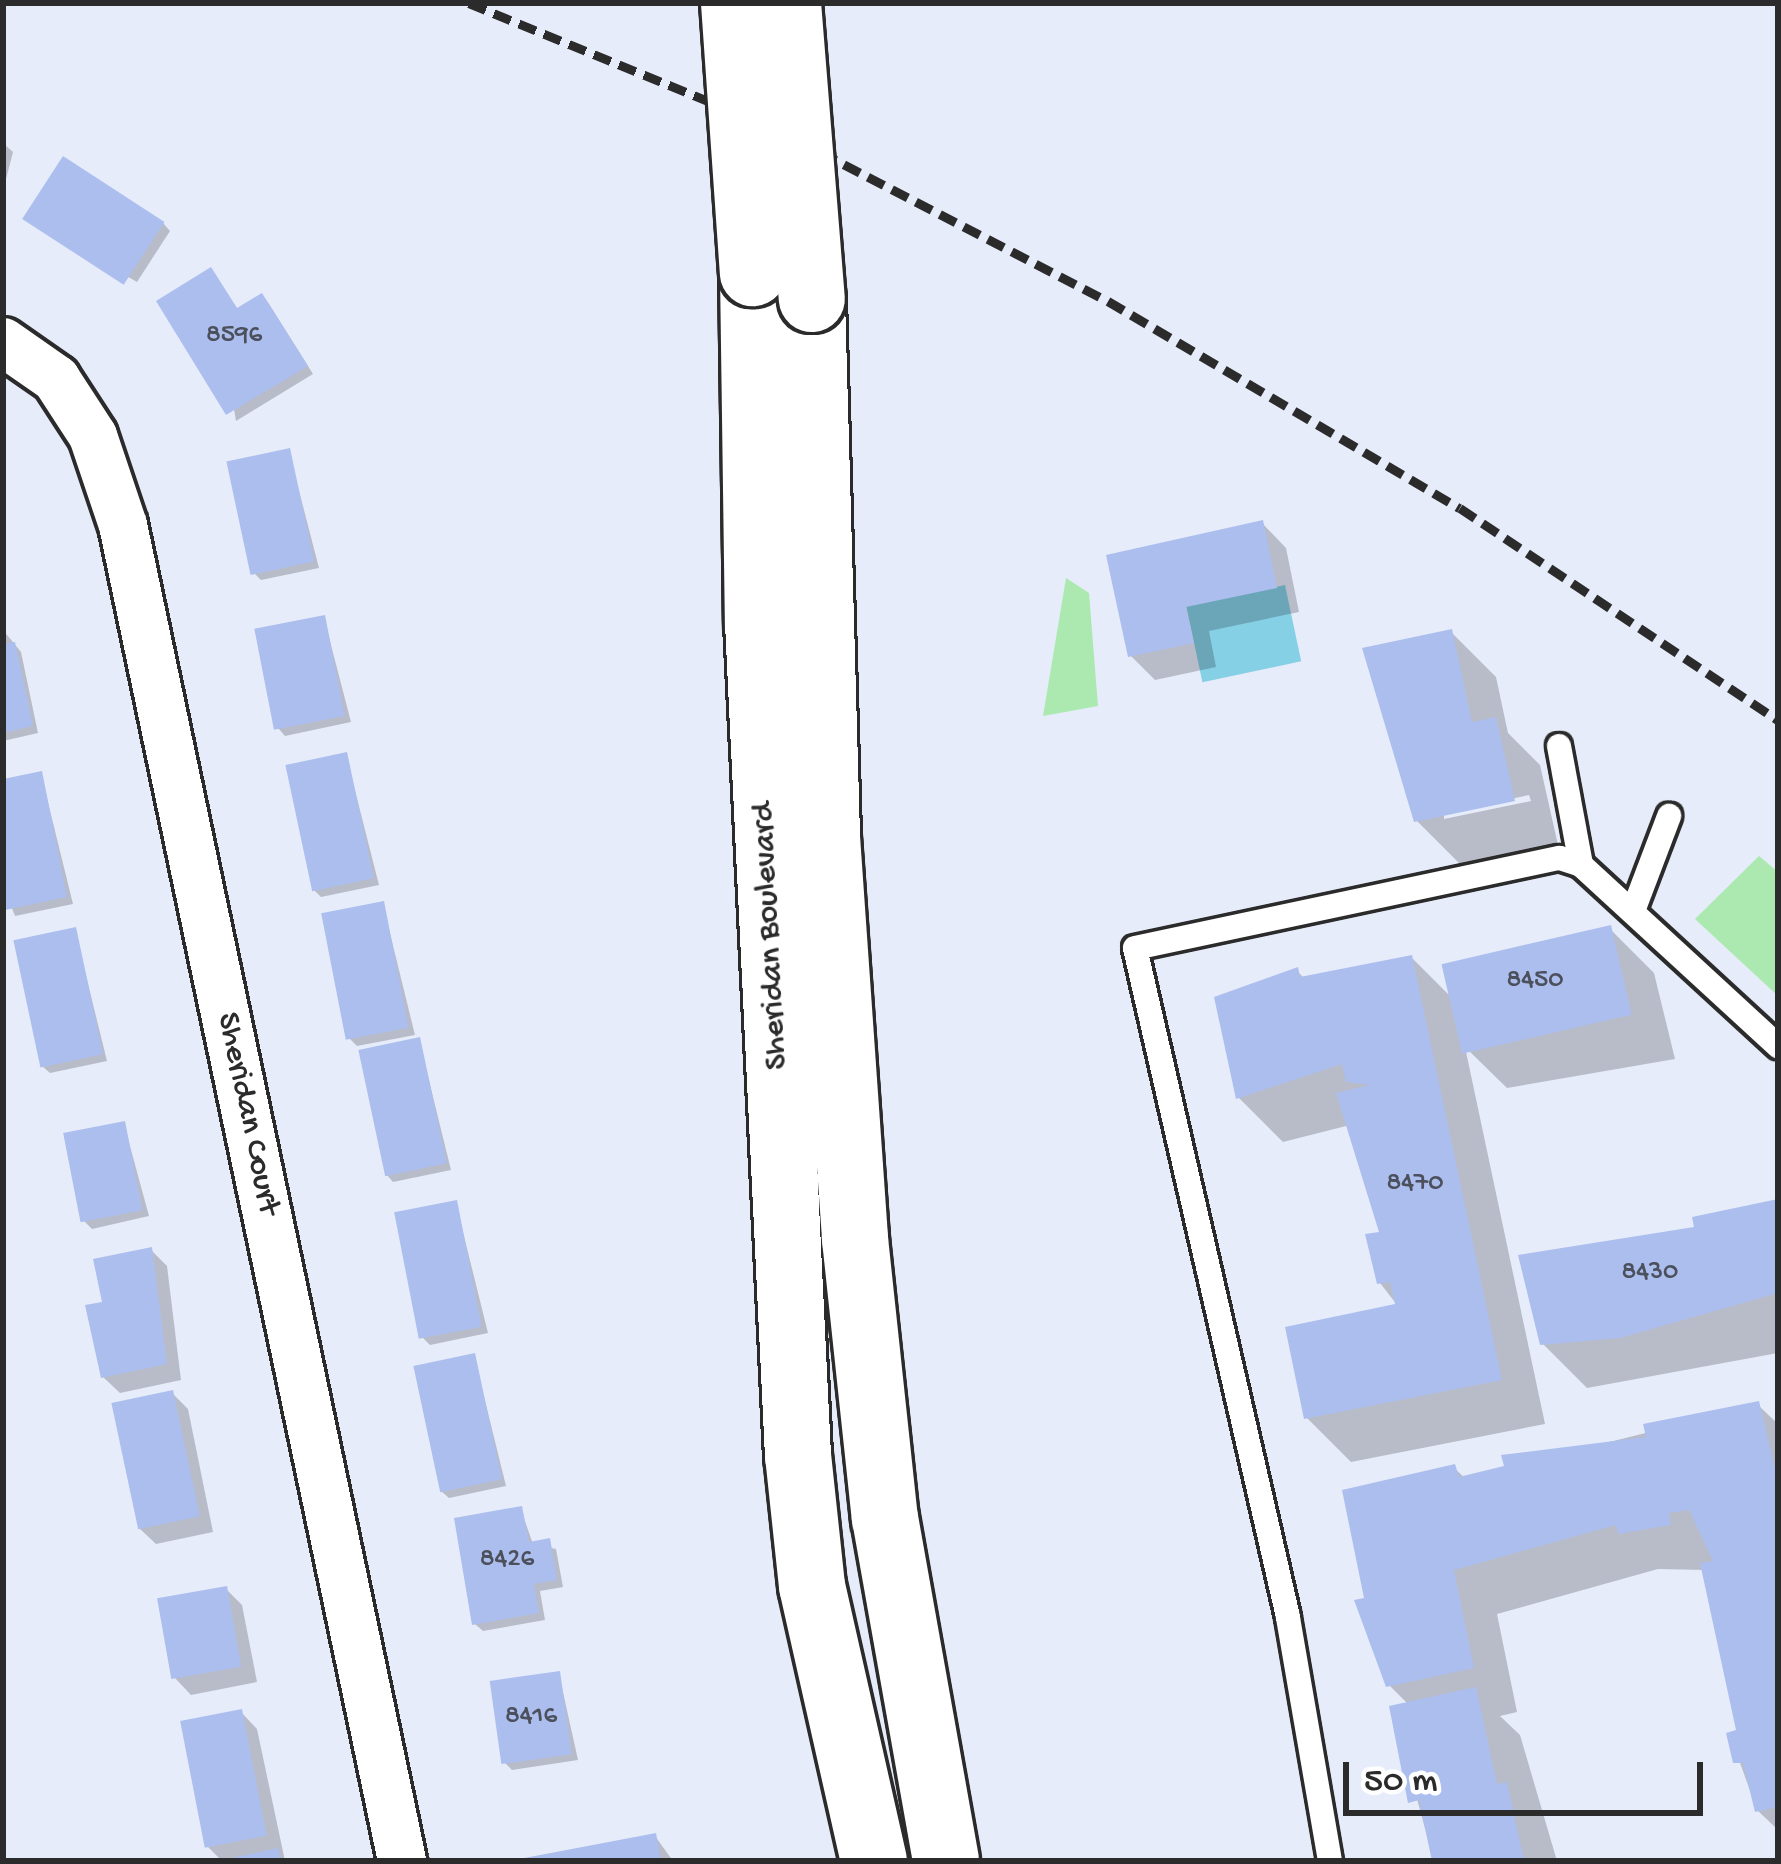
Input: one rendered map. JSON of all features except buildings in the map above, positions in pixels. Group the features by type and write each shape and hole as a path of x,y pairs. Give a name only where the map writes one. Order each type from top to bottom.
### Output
{"main road":[{"name":"Sheridan Boulevard","path":"734,3 753,273 758,623 798,1455 812,1586 874,1861"},
{"name":"Sheridan Boulevard","path":"788,3 812,299 827,837 855,1239 885,1518 946,1861"}],"street":[{"name":"Sheridan Court","path":"3,342 56,380 94,436 123,525 402,1861"}],"lane":[{"path":"1559,746 1581,865"},
{"path":"1633,911 1669,816"},
{"path":"1330,1861 1288,1617 1135,948 1560,858 1581,865 1778,1046"}],"green space":[{"path":"1066,578 1089,593 1098,706 1043,716"},
{"path":"1759,856 1778,872 1778,996 1695,919"}],"water":[{"path":"1285,585 1301,661 1202,682 1186,606"}],"railway":[{"path":"469,3 772,127 1108,301 1460,508 1778,720"}]}
